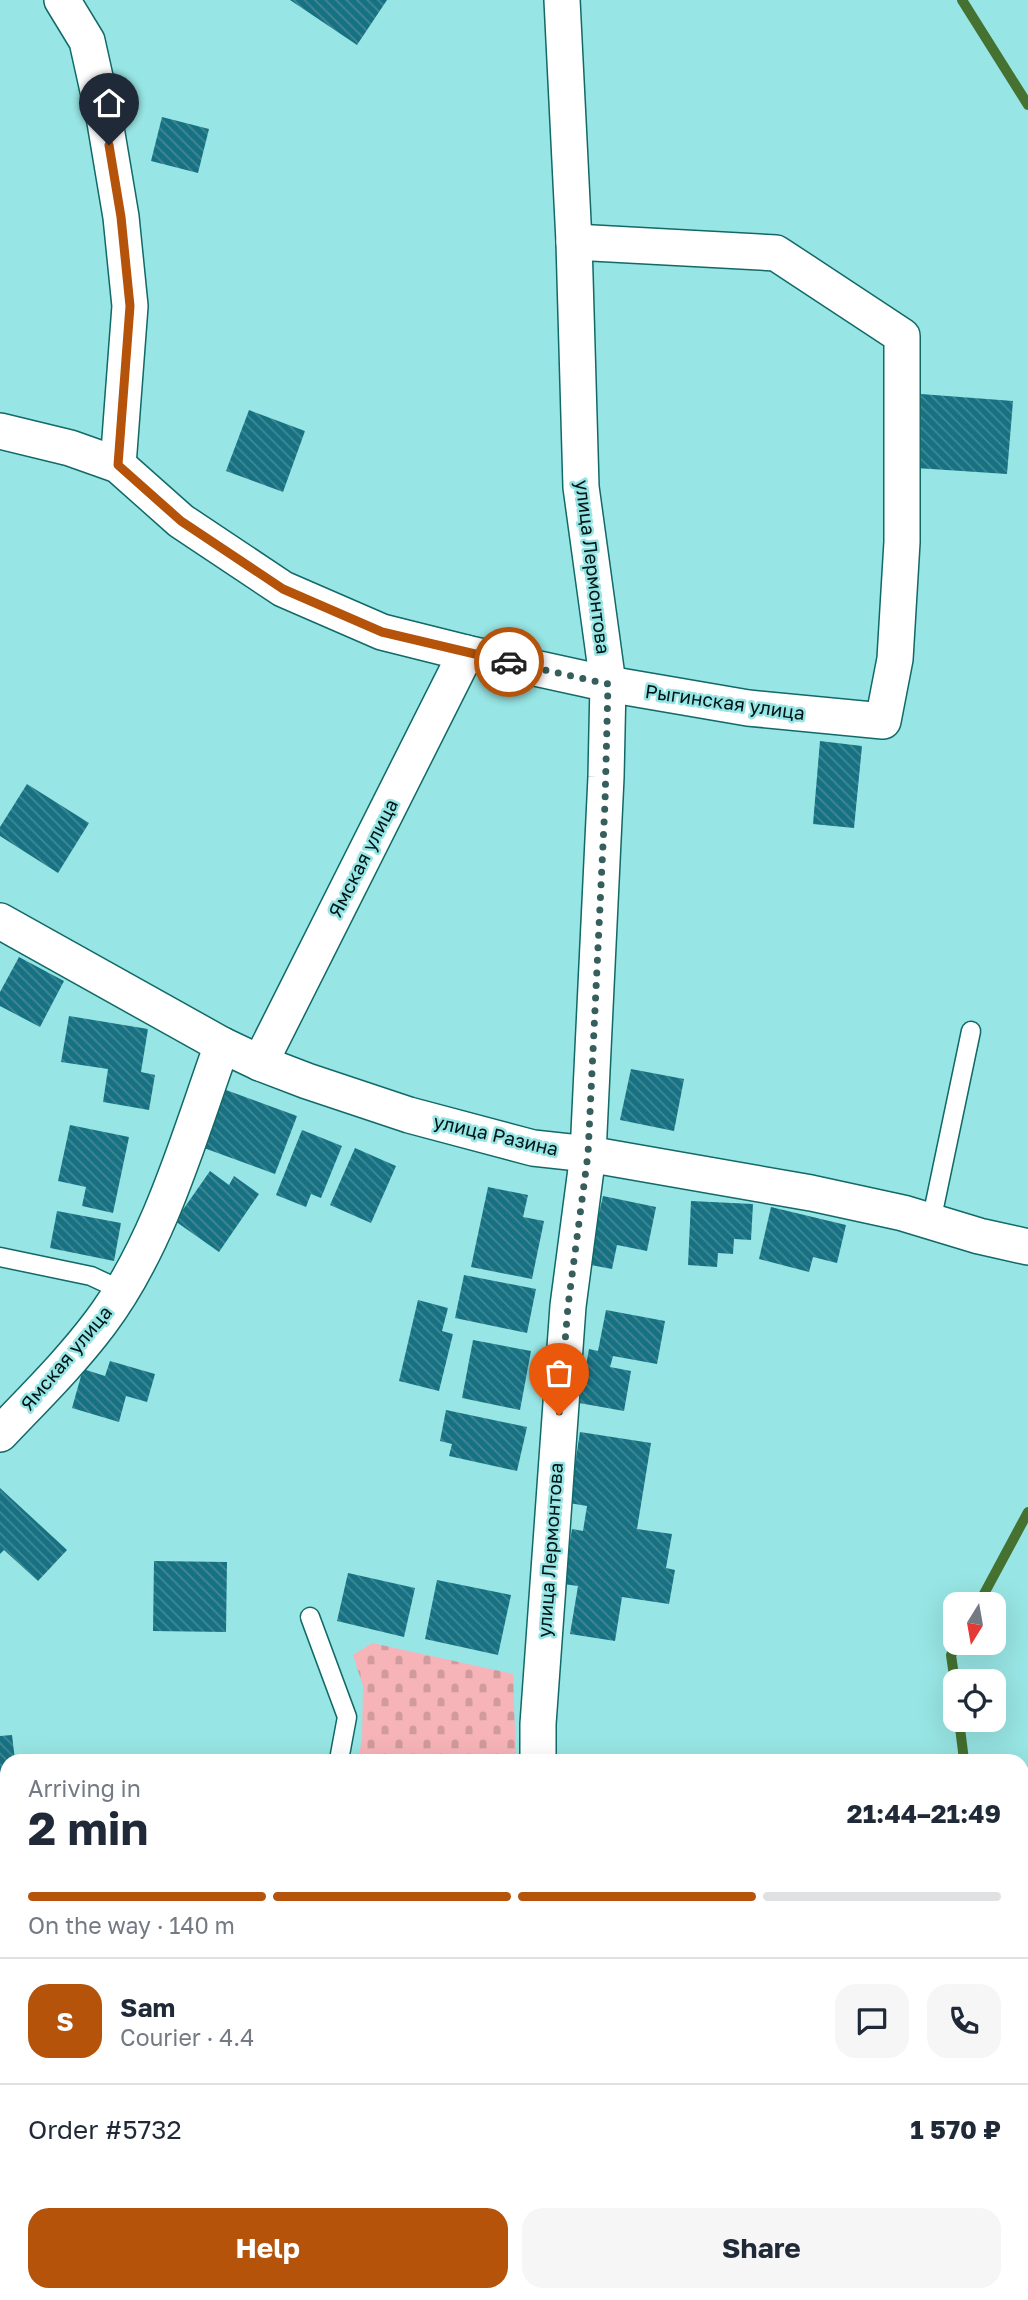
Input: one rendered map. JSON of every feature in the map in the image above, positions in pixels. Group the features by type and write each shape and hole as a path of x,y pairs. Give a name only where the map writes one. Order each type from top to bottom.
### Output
{"street":[{"path":"62,0 87,41 105,122 121,217 130,306 118,465"},
{"name":"улица Лермонтова","path":"538,1754 540,1684 568,1306 588,1154 608,684 581,488 574,242 562,0"},
{"name":"Рыгинская улица","path":"0,430 70,448 118,465 181,521 283,589 382,632 608,684 748,708 883,721 895,659 902,542 902,336 776,253 574,242"},
{"name":"Ямская улица","path":"260,1063 466,653"},
{"name":"улица Разина","path":"0,921 222,1045 260,1063 409,1115 533,1148 588,1154 811,1193 903,1213 1028,1247"},
{"name":"Ямская улица","path":"0,1434 72,1357 101,1322 121,1290 166,1199 222,1045"}],"lane":[{"path":"931,1222 971,1031"},
{"path":"0,1257 91,1276 121,1290"},
{"path":"310,1617 347,1717 339,1754"}],"green space":[{"path":"372,1643 513,1674 516,1754 359,1754 362,1741 363,1686 353,1655"}],"building":[{"path":"290,0 387,0 357,45"},
{"path":"162,117 209,129 198,173 151,161"},
{"path":"921,394 1013,401 1007,474 916,468"},
{"path":"249,410 305,431 283,492 226,471"},
{"path":"820,741 862,746 854,828 813,824"},
{"path":"27,784 89,823 58,873 0,836 0,827"},
{"path":"19,957 64,981 40,1027 0,1006 0,992"},
{"path":"69,1016 148,1029 141,1072 155,1075 149,1110 103,1102 108,1069 61,1062"},
{"path":"631,1069 684,1079 674,1131 620,1120"},
{"path":"226,1090 297,1116 275,1174 204,1148"},
{"path":"70,1125 129,1137 113,1213 82,1206 86,1187 58,1181"},
{"path":"302,1130 342,1146 321,1198 311,1194 306,1207 276,1195"},
{"path":"355,1148 396,1166 371,1223 330,1205"},
{"path":"210,1171 229,1185 234,1176 259,1194 219,1252 175,1221"},
{"path":"488,1187 528,1195 523,1217 544,1221 532,1279 471,1267"},
{"path":"603,1196 656,1207 647,1251 617,1245 612,1269 580,1263 594,1235"},
{"path":"691,1201 753,1204 751,1240 734,1239 733,1254 718,1253 717,1267 688,1265"},
{"path":"771,1207 846,1225 837,1263 813,1257 809,1272 759,1259"},
{"path":"57,1211 121,1223 114,1261 50,1248"},
{"path":"464,1275 536,1289 527,1333 455,1318"},
{"path":"418,1300 448,1308 442,1331 453,1334 439,1391 399,1381"},
{"path":"606,1310 665,1321 657,1364 613,1356 610,1367 631,1371 624,1411 579,1403 589,1349 598,1351"},
{"path":"473,1340 531,1351 520,1410 462,1398"},
{"path":"110,1361 155,1374 147,1402 126,1396 119,1422 72,1408 83,1369 105,1376"},
{"path":"446,1410 527,1427 517,1471 449,1456 452,1444 440,1441"},
{"path":"580,1432 651,1443 637,1529 672,1534 666,1568 675,1570 669,1604 622,1597 615,1641 570,1634 578,1586 563,1584 572,1529 583,1531 587,1506 569,1503"},
{"path":"0,1488 67,1550 38,1581 4,1550 0,1554"},
{"path":"154,1561 227,1562 226,1632 153,1631"},
{"path":"348,1573 415,1588 404,1637 337,1621"},
{"path":"437,1580 511,1595 498,1655 425,1639"},
{"path":"12,1735 14,1754 0,1754 0,1736"}],"waterway":[{"path":"962,0 1028,105"},
{"path":"985,1592 1028,1512"},
{"path":"951,1656 953,1669"},
{"path":"960,1732 963,1754"}],"way so far":[{"path":"509,662 608,684 595,1039 588,1154 568,1306 559,1415"}],"route":[{"path":"109,145 121,217 130,306 118,465 181,521 283,589 382,632 509,662"}]}
